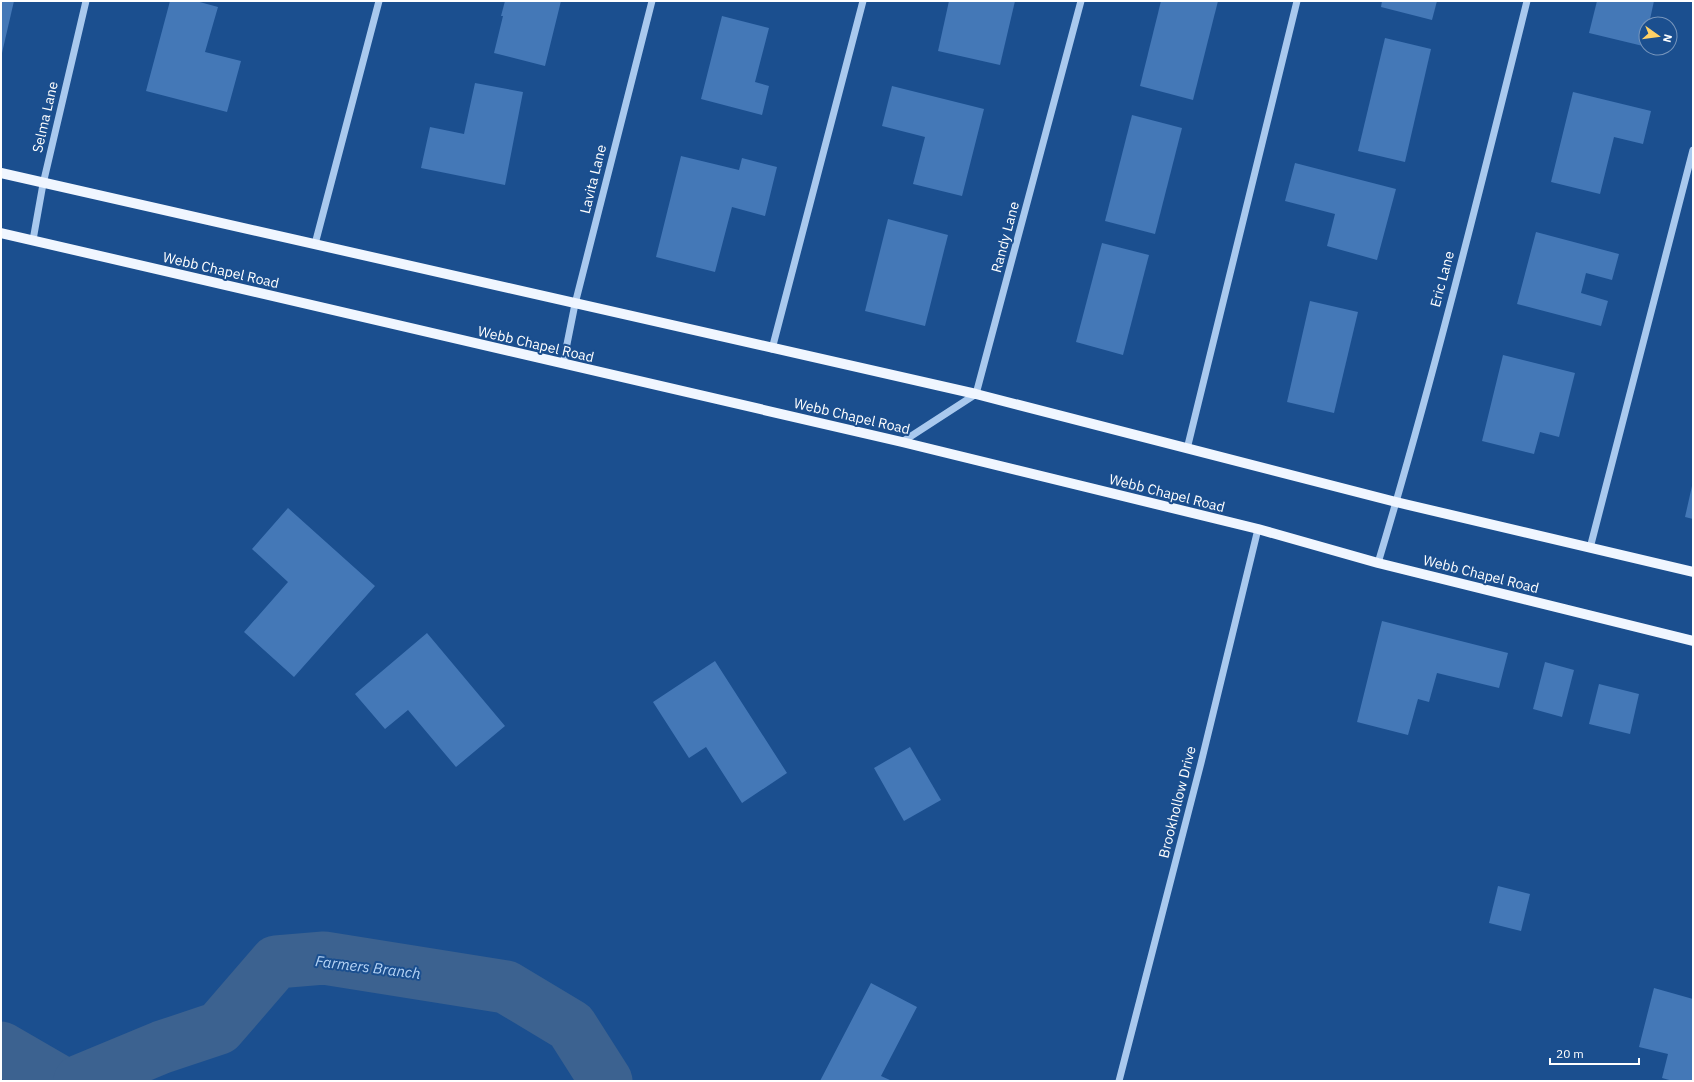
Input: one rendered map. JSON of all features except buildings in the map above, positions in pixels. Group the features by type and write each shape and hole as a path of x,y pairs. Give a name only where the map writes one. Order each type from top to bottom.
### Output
{"main road":[{"path":"1,173 43,184 976,394 1396,502 1693,572"},
{"name":"Webb Chapel Road","path":"1,233 902,442 1258,529 1378,562 1693,641"}],"street":[{"name":"Selma Lane","path":"32,240 43,184 86,1"},
{"path":"315,244 379,1"},
{"name":"Lavita Lane","path":"563,364 575,304 652,1"},
{"path":"772,349 862,1"},
{"name":"Randy Lane","path":"976,394 1081,1"},
{"path":"1187,449 1297,1"},
{"name":"Eric Lane","path":"1378,562 1396,502 1476,205 1527,1"},
{"path":"1590,548 1693,150"},
{"path":"902,442 976,394"},
{"name":"Brookhollow Drive","path":"1119,1081 1201,763 1258,529"}],"waterway":[{"name":"Farmers Branch","path":"80,1081 162,1047 219,1028 276,962 324,958 506,987 571,1026 606,1081"},
{"name":"Farmers Branch","path":"1,1048 58,1081"}]}
